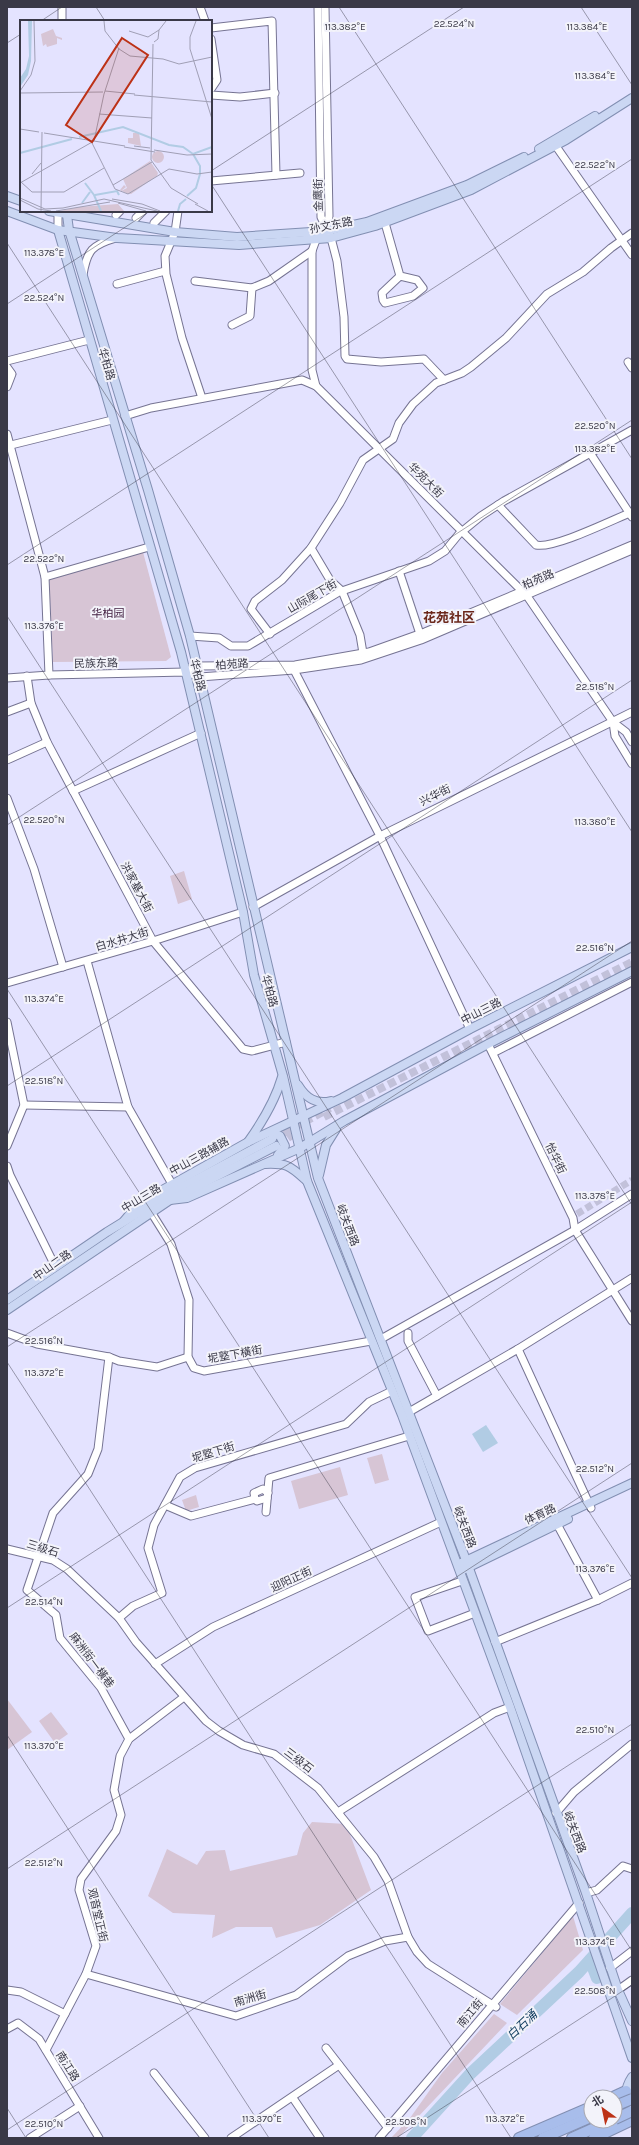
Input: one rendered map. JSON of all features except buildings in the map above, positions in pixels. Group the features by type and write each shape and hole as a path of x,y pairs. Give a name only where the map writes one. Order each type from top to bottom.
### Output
{"highway":[{"path":"519,2138 583,2110"},
{"path":"543,2138 583,2120"},
{"path":"594,2138 632,2120"},
{"path":"572,2138 592,2129"}],"main road":[{"name":"孙文东路","path":"62,213 175,232 237,237 326,231 367,222 467,184 554,144 632,92"},
{"name":"孙文东路","path":"7,211 58,230 69,230 118,238 238,245 331,238 385,223 471,190 554,144 632,98"},
{"path":"7,196 20,201"},
{"name":"华柏路","path":"62,213 69,230 83,276 190,636 253,907 296,1081 309,1142"},
{"name":"华柏路","path":"58,230 186,672 225,842 243,912 254,976 283,1076 300,1148"},
{"name":"中山三路","path":"342,1098 470,1029 632,947"},
{"path":"170,1200 187,1198 276,1157 300,1148 344,1121 488,1044 632,971"},
{"path":"248,1142 276,1098 283,1076"},
{"path":"296,1081 303,1093 317,1102 325,1103 342,1098"},
{"name":"中山三路辅路","path":"124,1221 139,1203 172,1184 248,1142 273,1139 293,1121 342,1098"},
{"path":"318,1178 326,1145 331,1134 344,1121"},
{"path":"273,1139 280,1136 285,1146 276,1157"},
{"name":"中山三路","path":"109,1235 151,1212 273,1139"},
{"name":"中山三路","path":"109,1235 124,1221 167,1195 273,1139"},
{"name":"岐关西路","path":"309,1142 318,1178 467,1564 586,1893 591,1923"},
{"name":"岐关西路","path":"300,1148 307,1181 392,1391 510,1707 579,1903 591,1923"},
{"path":"258,1165 282,1163 293,1168 307,1181"},
{"name":"中山二路","path":"7,1300 55,1266 109,1235"},
{"name":"中山二路","path":"7,1310 109,1235"},
{"name":"体育路","path":"457,1568 557,1524 632,1483"},
{"name":"体育路","path":"467,1564 590,1506 632,1489"},
{"path":"591,1923 632,2058"},
{"path":"606,1969 618,1990 632,2021"},
{"path":"632,2077 629,2095 626,2099 632,2112"}],"street":[{"path":"62,7 62,20"},
{"path":"200,7 205,20"},
{"name":"金鹰街","path":"318,7 321,217 326,231"},
{"name":"金鹰街","path":"326,7 329,216 326,231"},
{"path":"212,28 272,21 276,175"},
{"path":"212,46 217,80 212,88"},
{"path":"212,95 240,97 275,93"},
{"path":"554,144 632,255"},
{"path":"212,181 300,173"},
{"path":"136,218 141,212"},
{"path":"154,223 165,212"},
{"path":"178,212 175,232 165,256 166,271 182,338 202,398"},
{"name":"华柏路","path":"58,230 62,213"},
{"path":"385,223 400,276"},
{"path":"316,386 312,370 312,250 316,240 326,231 331,238 337,261 343,309 344,352 347,358 381,362 424,359 444,380"},
{"path":"270,634 251,609 255,601 282,580 311,548 340,503 357,468 363,460 393,439 399,422 412,404 436,383 462,373 485,356 522,322 530,310 547,294 583,272 632,233"},
{"path":"83,276 86,257 93,248 102,242 118,238"},
{"path":"195,281 252,288 269,281 312,250"},
{"path":"117,284 166,271"},
{"path":"400,276 417,280 423,288 413,296 386,303 383,300 382,293 386,286 400,276"},
{"path":"232,325 250,316 252,288"},
{"path":"7,361 89,340"},
{"path":"7,367 12,374 7,387"},
{"path":"125,416 151,408 302,380 316,386"},
{"name":"华苑大街","path":"316,386 525,593 613,722 626,732 632,742"},
{"path":"8,446 112,420"},
{"name":"山际尾下街","path":"190,636 219,638 231,646 248,646 342,591 429,561 440,555 480,516 632,430"},
{"path":"7,434 8,446 45,577 49,675"},
{"path":"498,505 536,545 541,546 558,542 631,514 590,453"},
{"name":"柏苑路","path":"186,672 200,677 362,660 422,640 632,545"},
{"path":"45,577 149,547"},
{"path":"311,548 330,580 342,591 360,635 363,653"},
{"name":"柏苑路","path":"196,666 294,667 363,653 420,634 632,550"},
{"path":"400,571 420,634"},
{"path":"186,672 196,666"},
{"path":"294,667 380,836 470,1029"},
{"name":"民族东路","path":"7,678 49,675 186,672"},
{"name":"洪家基大街","path":"27,676 31,703 47,742 153,941 243,1049 252,1052 286,1042"},
{"path":"7,712 31,703"},
{"name":"兴华街","path":"253,907 380,836 632,712"},
{"name":"华苑大街","path":"613,722 615,736 632,764"},
{"path":"73,791 201,733"},
{"path":"7,760 47,742"},
{"path":"7,798 34,868 63,967"},
{"name":"白水井大街","path":"7,983 87,961 243,912"},
{"path":"87,961 128,1107 172,1184"},
{"path":"493,1053 632,982"},
{"path":"605,985 608,994"},
{"path":"546,1014 551,1024"},
{"path":"7,1022 24,1105 7,1146"},
{"name":"怡华街","path":"488,1044 575,1216 575,1230 632,1321"},
{"path":"24,1105 128,1107"},
{"path":"7,1166 55,1266"},
{"path":"381,1339 575,1230 632,1194"},
{"path":"7,1333 37,1344 109,1357 118,1361 157,1367 188,1357 188,1300 171,1244 151,1212"},
{"path":"409,1412 518,1349 632,1278"},
{"path":"408,1333 408,1341 437,1396"},
{"name":"坭墪下橫街","path":"188,1357 194,1368 204,1370 371,1341"},
{"path":"518,1349 590,1506"},
{"name":"麻洲街一橫巷","path":"109,1357 98,1449 88,1474 53,1513 27,1590 56,1615 60,1638 101,1688 129,1739"},
{"name":"坭墪下街","path":"119,1618 133,1606 162,1593 148,1548 154,1525 180,1477 195,1468 346,1424 369,1402 392,1391"},
{"path":"266,1512 269,1478 409,1436"},
{"path":"165,1505 191,1516 255,1499 254,1493 263,1488 268,1495"},
{"name":"迎阳正街","path":"155,1664 213,1627 441,1522"},
{"path":"557,1524 598,1600"},
{"name":"三级石","path":"7,1549 53,1560 67,1569 119,1618 136,1642 206,1721 219,1731 243,1745 274,1754 318,1788 374,1857 388,1881 407,1935 421,1957 428,1964 494,2006"},
{"path":"462,1581 415,1597 428,1631 475,1613"},
{"path":"495,1642 598,1600 632,1583"},
{"name":"观音堂正街","path":"46,2050 86,1974 96,1946 79,1890 81,1879 116,1831 121,1815 114,1790 120,1756 129,1739 184,1697"},
{"path":"338,1812 494,1713 510,1707"},
{"path":"556,1813 574,1792 632,1744"},
{"path":"586,1893 597,1890 623,1866 632,1868"},
{"name":"南江街","path":"379,2138 494,2006 579,1903"},
{"name":"南洲街","path":"86,1974 236,2016 296,1995 348,1956 385,1941 407,1935"},
{"path":"606,1969 632,1952"},
{"path":"618,1990 632,1980"},
{"path":"7,1990 21,1992 65,2014"},
{"name":"南江路","path":"7,2030 18,2023 39,2039 99,2138"},
{"path":"326,2048 388,2128"},
{"path":"231,2138 293,2098 339,2065"},
{"path":"154,2073 205,2138"},
{"path":"293,2098 320,2138"},
{"path":"30,2138 80,2106"}],"green space":[{"name":"华柏园","path":"143,552 171,657 166,661 53,662 49,579"},
{"path":"184,871 192,899 178,904 170,876"},
{"path":"382,1454 389,1480 375,1484 367,1458"},
{"path":"340,1467 348,1495 299,1509 291,1481"},
{"path":"196,1495 199,1507 186,1511 182,1500"},
{"path":"7,1699 32,1732 7,1750"},
{"path":"51,1712 68,1734 55,1743 39,1721"},
{"path":"312,1822 346,1824 371,1890 320,1925 276,1938 272,1927 236,1927 212,1938 215,1915 173,1913 148,1896 167,1849 197,1865 206,1851 225,1850 230,1871 297,1855 303,1833"},
{"path":"573,1916 583,1950 517,2015 500,2004"},
{"path":"494,2014 507,2023 398,2138 391,2138 410,2118 442,2073"}],"water":[{"path":"486,1425 498,1443 483,1452 472,1434"}],"waterway":[{"name":"白石涌","path":"412,2138 470,2074 579,1972 632,1913"},
{"path":"590,1960 597,1978"}],"tunnel":[{"path":"324,1117 632,962"},
{"path":"273,1139 330,1108"},
{"path":"278,1145 299,1130"},
{"path":"577,1214 632,1180"}],"district":[{"name":"花苑社区","path":"449,617"}]}
